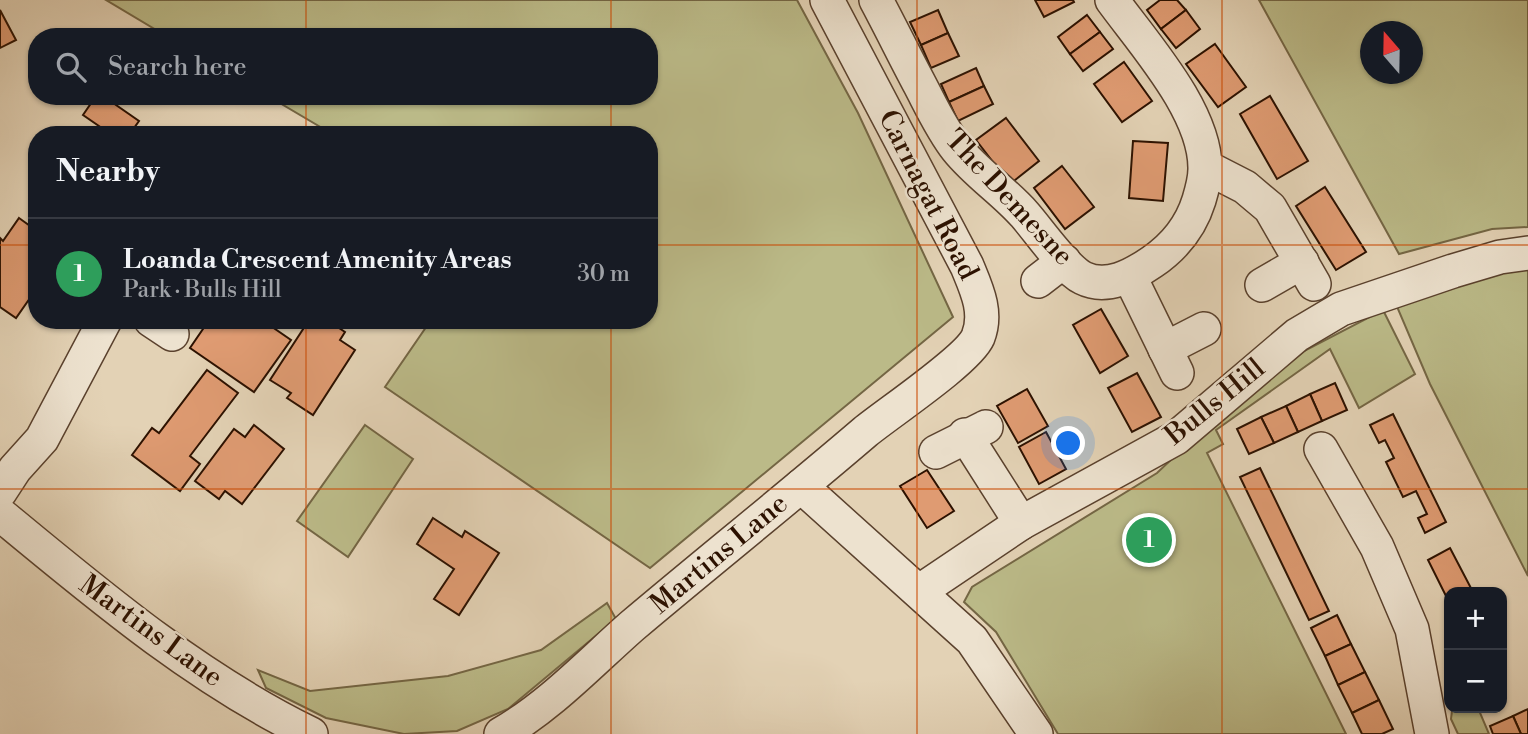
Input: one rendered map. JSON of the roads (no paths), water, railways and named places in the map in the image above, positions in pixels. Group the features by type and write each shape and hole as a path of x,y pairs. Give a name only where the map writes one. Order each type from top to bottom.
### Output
{"street":[{"name":"Carnagat Road","path":"801,486 964,355 977,338 982,316 979,296 967,266 827,0"},
{"name":"The Demesne","path":"876,0 937,118 957,148 1010,199 1083,278 1106,282 1130,277 1157,259 1178,239 1194,215 1204,184 1206,167 1197,130 1186,104 1112,0"},
{"path":"1206,167 1245,187 1270,208 1308,273 1262,285"},
{"name":"Bulls Hill","path":"920,591 1021,523 1176,438 1297,335 1341,309 1453,271 1500,257 1528,253"},
{"path":"1038,281 1065,261"},
{"path":"1130,277 1171,361 1204,329"},
{"path":"0,492 15,469 42,439 100,329"},
{"path":"936,452 976,431 1021,523"},
{"path":"1321,449 1377,547 1412,629 1432,734"},
{"name":"Martins Lane","path":"501,734 517,725 551,697 801,486 972,640 1036,734"},
{"name":"Martins Lane","path":"0,514 111,605 211,678 311,734"}],"place":[{"name":"Loanda Crescent Amenity Areas","path":"1149,540"}]}
